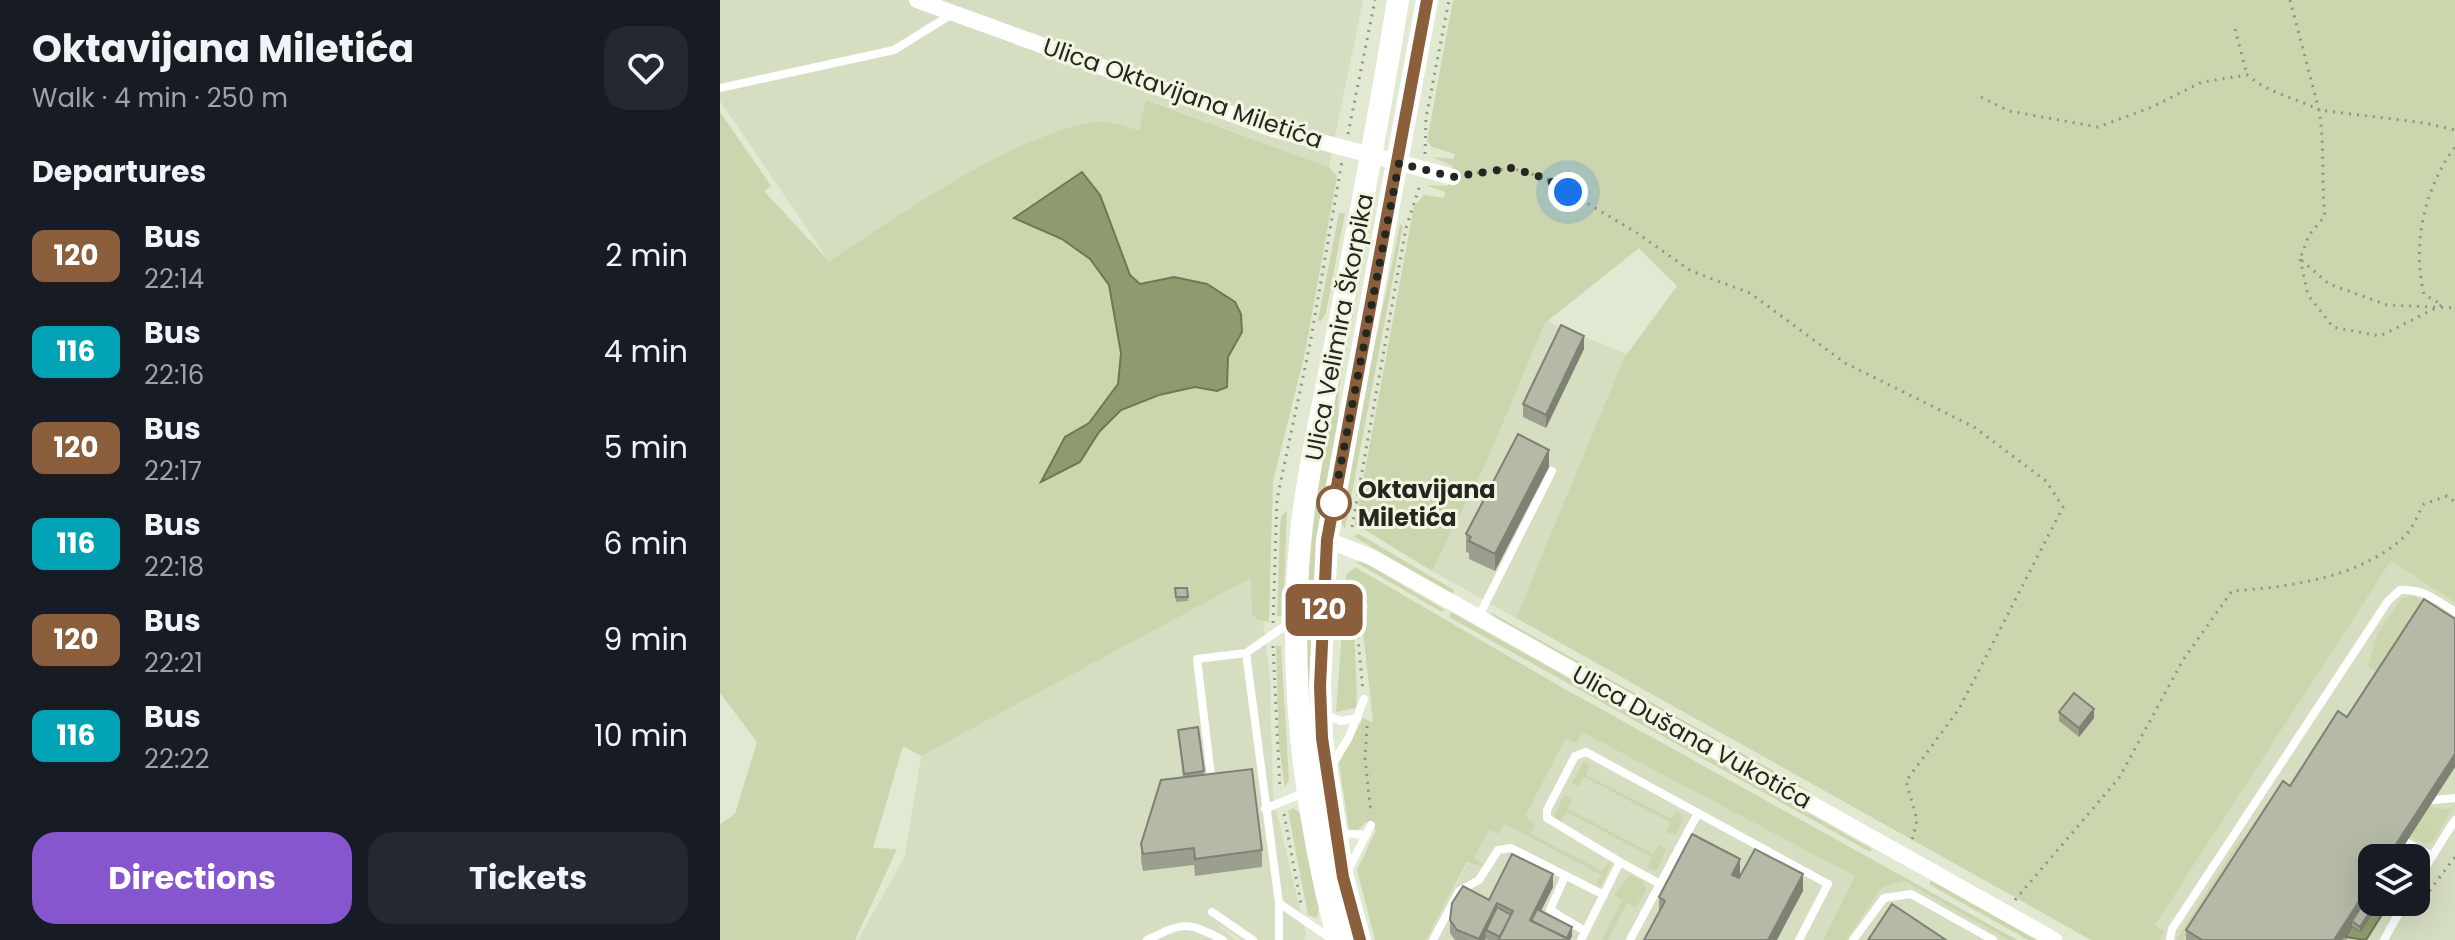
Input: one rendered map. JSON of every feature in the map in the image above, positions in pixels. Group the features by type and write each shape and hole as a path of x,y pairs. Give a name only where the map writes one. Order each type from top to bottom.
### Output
{"main road":[{"name":"Ulica Velimira Škorpika","path":"1336,940 1315,845 1299,721 1296,619 1300,542 1373,157 1398,0"},
{"name":"Ulica Velimira Škorpika","path":"1360,940 1334,831 1321,713 1327,540 1427,0"}],"street":[{"name":"Ulica Oktavijana Miletića","path":"917,0 1273,129 1453,177"},
{"name":"Ulica Dušana Vukotića","path":"1327,540 1371,557 2054,940"}],"lane":[{"path":"720,88 894,50 917,39 954,13"},
{"path":"1478,617 1552,471"},
{"path":"2170,940 2172,929 2388,601 2400,590 2426,592 2455,612"},
{"path":"1212,785 1197,659 1246,653 1296,619"},
{"path":"1246,653 1256,780 1265,809 1279,903 1279,940"},
{"path":"1326,773 1357,718 1364,699"},
{"path":"1321,713 1341,721 1357,718"},
{"path":"1660,884 1547,818 1561,781 1580,752 1828,884 1799,940"},
{"path":"1198,787 1225,783"},
{"path":"1265,809 1307,792"},
{"path":"2434,800 2455,798"},
{"path":"1630,940 1698,813"},
{"path":"2430,859 2455,820"},
{"path":"1343,877 1371,825"},
{"path":"1334,831 1348,836 1366,835"},
{"path":"2406,842 2432,856"},
{"path":"1433,940 1459,891 1479,880 1498,850 1511,848 1604,895"},
{"path":"1565,876 1550,910 1583,936 1620,862"},
{"path":"1853,940 1884,898 1911,894 1993,940"},
{"path":"1279,903 1336,940"},
{"path":"1212,912 1253,940"},
{"path":"2384,940 2397,916"},
{"path":"1147,940 1179,924 1192,924 1223,940"}],"path":[{"path":"1349,129 1375,0"},
{"path":"1425,155 1426,118 1449,0"},
{"path":"2290,0 2319,110 2324,144 2322,184 2325,216 2309,235 2300,259 2308,295 2333,327 2380,336 2442,305"},
{"path":"2235,29 2247,75 2268,92 2299,100 2319,110 2411,121 2455,130"},
{"path":"1981,97 2009,111 2098,127 2152,107 2202,82 2247,75"},
{"path":"1355,102 1365,104"},
{"path":"2442,305 2424,294 2417,263 2424,210 2441,166 2455,147"},
{"path":"1281,792 1274,719 1277,499 1313,330 1342,162"},
{"path":"1453,177 1511,168 1545,178 1637,233 1691,271 1750,293 1845,363 1974,427 2046,481 2063,507 1959,709 1906,781 1917,820 1905,856"},
{"path":"1352,527 1406,228 1412,202 1419,192"},
{"path":"2300,259 2329,284 2387,305 2442,305 2455,308"},
{"path":"2005,912 2055,858 2119,778 2183,660 2232,591 2291,586 2356,565 2389,549 2408,533 2424,504 2447,496 2455,502"},
{"path":"1284,815 1303,911"},
{"path":"2409,919 2455,857"}],"shaded area":[{"path":"720,0 1363,0 1329,167 1147,100 1139,130 1099,121 1047,135 949,185 829,261 720,101"},
{"path":"1453,0 2455,0 2455,602 2391,561 2155,925 2164,932 2160,940 2091,940 1516,618 1624,358 1677,286 1639,248 1545,323 1488,459 1432,571 1355,524 1414,206 1424,195 1444,198 1445,192 1426,185 1448,186 1453,166 1432,157 1453,159 1455,154 1432,147 1427,141"},
{"path":"1146,100 1329,167 1337,176 1305,353 1273,481 1269,622 1258,620 1252,614 1251,578 921,756 903,746 873,848 897,849 855,940 720,940 720,824 735,814 757,742 720,693 720,112 771,186 764,191 829,261 958,179 1030,142 1064,129 1096,122 1139,130"},
{"path":"1082,172 1100,195 1130,275 1140,284 1174,277 1207,284 1235,302 1241,314 1242,332 1228,357 1227,387 1217,391 1195,387 1159,395 1121,410 1099,432 1080,462 1041,482 1065,437 1089,423 1118,384 1121,353 1109,285 1090,259 1062,239 1014,218"},
{"path":"1339,213 1345,213 1326,313 1321,321 1318,320"},
{"path":"1368,218 1371,219 1339,388 1325,823 1316,801 1307,702 1307,589 1327,429"},
{"path":"1400,224 1403,226 1345,529 1338,516"},
{"path":"1546,321 1627,354 1516,618 1432,571 1488,459"},
{"path":"1287,511 1283,616 1277,616 1280,523"},
{"path":"1359,534 1454,590 1453,595 1353,536"},
{"path":"2391,561 2455,598 2455,940 2145,940"},
{"path":"1355,562 1364,562 1445,610 1442,612"},
{"path":"1355,567 1563,688 2017,940 2009,940 1904,881 1881,888 1846,940 1823,940 1855,876 1582,732 1576,743 1566,738 1525,816 1535,824 1531,834 1602,871 1608,862 1611,864 1601,886 1596,885 1601,875 1505,824 1499,834 1489,830 1474,858 1483,864 1481,866 1467,862 1426,940 1375,940 1357,870 1376,830 1366,822 1357,831 1349,830 1339,763 1363,718 1373,722 1363,632 1368,605 1361,600 1355,640 1356,708 1336,712 1346,575"},
{"path":"1258,574 1270,680 1273,797 1306,934 1303,940 1242,940 1214,922 1236,940 858,940 905,856 921,756"},
{"path":"2414,596 2455,620 2379,674 2368,665 2377,634 2402,598"},
{"path":"1451,612 1872,849 1870,852 1449,617"},
{"path":"1490,612 1813,793 1781,779 1495,619"},
{"path":"1276,646 1281,646 1289,779 1285,788 1279,745"},
{"path":"1563,688 2017,940 1426,940"},
{"path":"1583,762 1590,765 1586,775 1672,819 1677,810 1683,818 1676,835 1666,832 1670,822 1584,777 1579,787 1572,783"},
{"path":"1563,797 1572,799 1568,809 1653,854 1659,845 1666,849 1657,870 1647,868 1652,857 1567,812 1561,822 1554,818"},
{"path":"2455,805 2434,840 2426,844 2410,836 2429,806 2443,810"},
{"path":"1293,808 1300,813 1319,906 1317,918 1308,915 1288,811"},
{"path":"2251,837 2184,940 2176,940 2240,839"},
{"path":"1630,875 1643,881 1646,891 1636,907 1627,903 1608,940 1602,940 1622,900 1614,895"},
{"path":"1930,880 2037,940 2028,940 1930,885"},
{"path":"2370,916 2381,916 2366,940 2345,937 2352,926 2360,931"}],"building":[{"path":"1561,325 1584,336 1546,415 1523,404"},
{"path":"1518,434 1549,450 1495,554 1469,541 1471,537 1466,534"},
{"path":"1175,588 1187,588 1188,597 1176,597"},
{"path":"2424,599 2455,619 2455,754 2396,844 2358,844 2358,903 2334,940 2202,940 2186,930 2283,781 2290,786 2338,711 2347,717"},
{"path":"2074,693 2094,709 2079,728 2059,712"},
{"path":"1198,727 1204,771 1184,774 1178,730"},
{"path":"1252,769 1262,850 1195,859 1194,848 1143,854 1141,844 1161,780"},
{"path":"1692,834 1740,859 1732,875 1739,878 1755,849 1803,874 1768,940 1644,940 1665,901 1659,897"},
{"path":"1512,854 1553,874 1530,920 1567,940 1498,940 1513,911 1497,903 1479,939 1457,930 1450,920 1452,903 1463,886 1489,900"},
{"path":"1892,904 1946,940 1868,940"},
{"path":"1497,907 1511,915 1500,937 1486,930"},
{"path":"1537,909 1572,927 1567,938 1531,921"},
{"path":"2358,912 2358,916 2367,916 2360,927 2352,921"}],"bus line":[{"name":"120","path":"1360,940 1343,877 1322,738 1320,686 1327,540 1427,0"}],"place":[{"name":"Oktavijana Miletića","path":"1334,503"}],"route":[{"path":"1334,503 1332,510 1399,163 1453,177 1511,168 1545,178 1568,192"}]}
